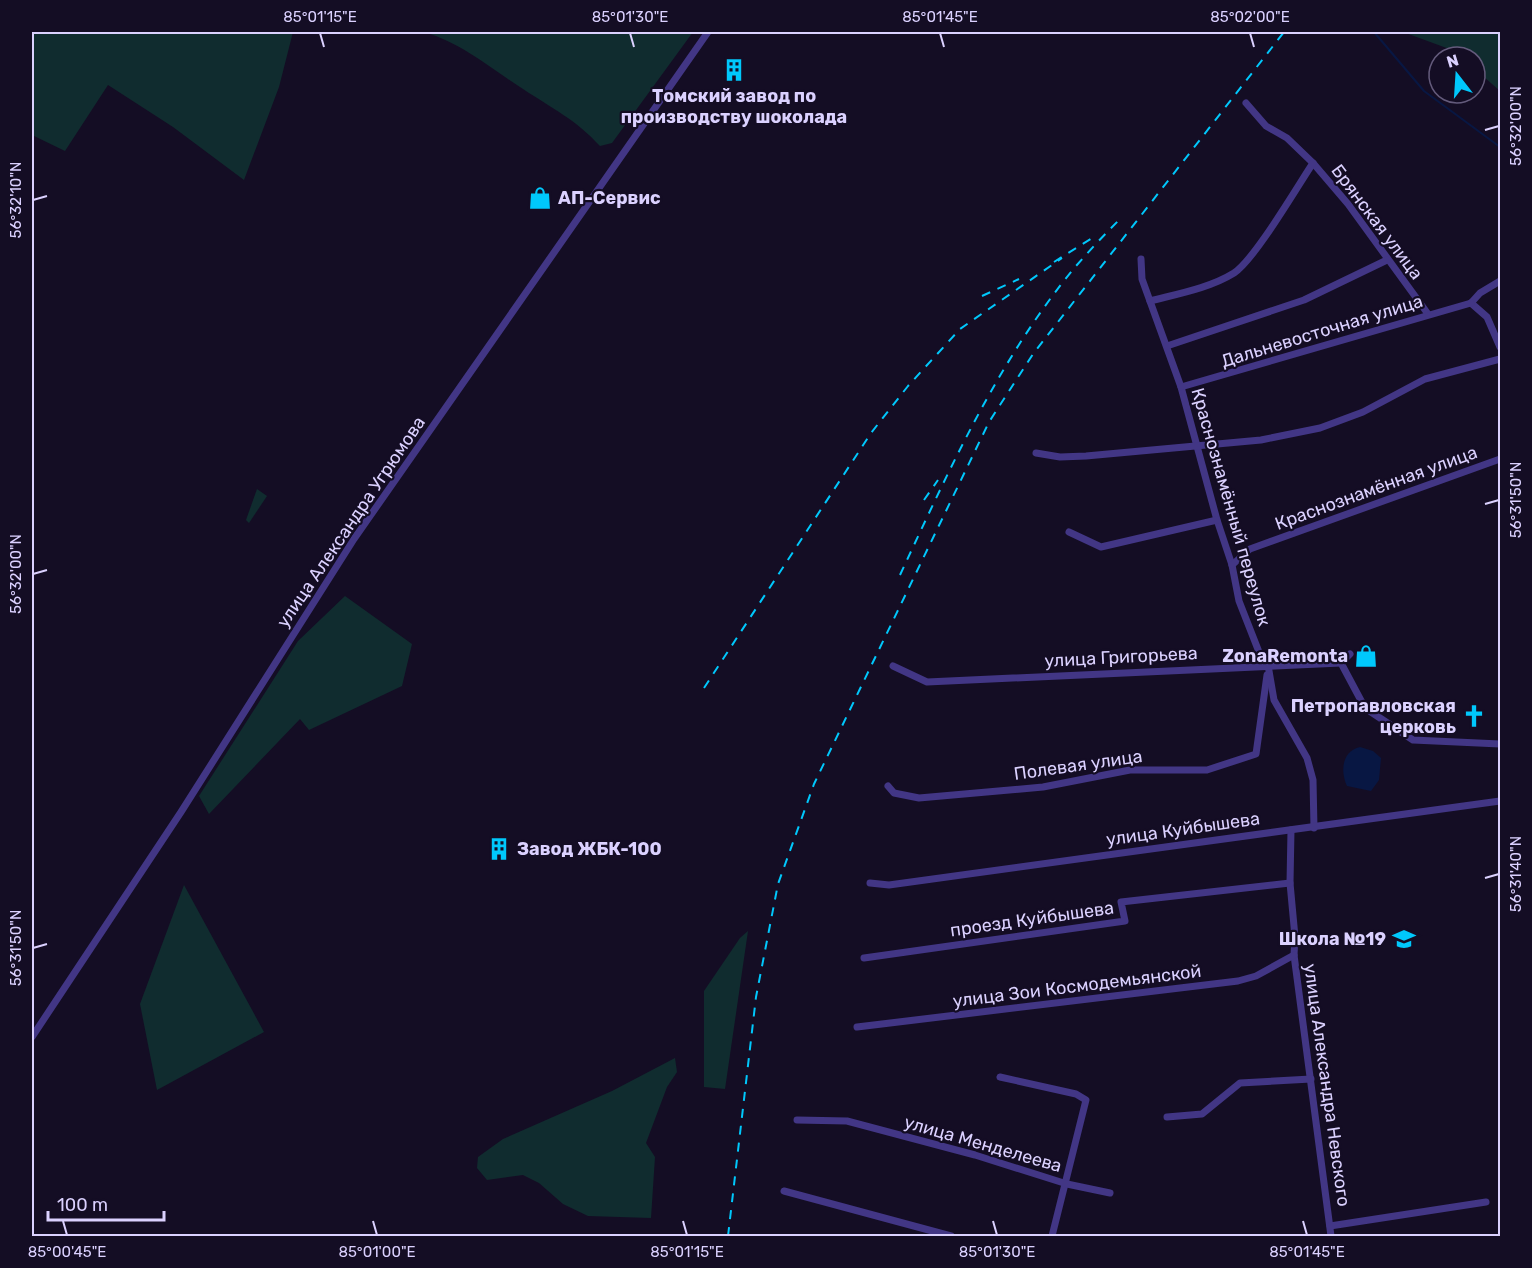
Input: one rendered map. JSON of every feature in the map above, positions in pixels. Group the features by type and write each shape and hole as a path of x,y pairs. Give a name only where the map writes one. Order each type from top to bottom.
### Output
{"street":[{"name":"улица Александра Угрюмова","path":"32,1037 181,812 354,539 708,32"},
{"name":"Брянская улица","path":"1246,103 1266,126 1287,138 1313,163 1348,204 1428,314"},
{"path":"1150,301 1206,285 1234,273 1261,239 1313,163"},
{"name":"Краснознамённый переулок","path":"1141,259 1142,279 1181,387 1217,520 1232,565 1239,601 1259,652 1268,665 1274,700 1306,758 1313,780 1314,828"},
{"path":"1167,346 1304,300 1387,260"},
{"path":"1500,281 1480,293 1472,303 1486,317 1500,347"},
{"name":"Дальневосточная улица","path":"1181,387 1472,303"},
{"path":"1036,453 1060,457 1086,456 1261,440 1320,428 1363,412 1425,379 1500,359"},
{"name":"Краснознамённая улица","path":"1232,565 1250,549 1500,459"},
{"path":"1069,532 1101,547 1217,520"},
{"path":"1350,654 1341,663 1365,708 1413,740 1500,744"},
{"name":"улица Григорьева","path":"893,666 927,682 1341,663"},
{"name":"Полевая улица","path":"888,786 894,793 919,798 1042,787 1130,770 1207,770 1238,761 1256,754 1268,665"},
{"name":"улица Куйбышева","path":"870,883 889,885 1500,801"},
{"name":"улица Александра Невского","path":"1291,830 1290,883 1295,937 1294,955 1331,1236"},
{"name":"проезд Куйбышева","path":"864,958 1125,921 1121,902 1290,883"},
{"name":"улица Зои Космодемьянской","path":"857,1027 1238,981 1256,976 1294,955"},
{"path":"1000,1077 1076,1094 1086,1101 1067,1184 1052,1236"},
{"path":"1167,1117 1202,1114 1240,1083 1311,1079"},
{"name":"улица Менделеева","path":"797,1120 847,1121 975,1155 1067,1184 1110,1193"},
{"path":"783,1191 951,1236"},
{"path":"1330,1226 1486,1202"}],"green space":[{"path":"32,32 293,32 279,87 244,180 173,127 108,85 65,151 32,135"},
{"path":"424,32 693,32 612,143 600,146 573,121 475,57 451,43"},
{"path":"1403,32 1500,32 1500,91 1487,80 1487,45 1438,45"},
{"path":"257,489 267,496 249,523 246,520"},
{"path":"345,596 412,644 402,686 309,730 300,719 209,814 199,796 298,641"},
{"path":"184,885 264,1032 157,1090 140,1004"},
{"path":"748,931 725,1089 704,1087 704,991 740,938"},
{"path":"675,1058 677,1072 667,1087 646,1143 655,1157 651,1218 588,1216 563,1204 539,1183 523,1175 487,1180 477,1168 478,1157 503,1139 612,1091"}],"water":[{"path":"1360,747 1373,751 1381,758 1379,780 1371,791 1347,786 1345,780 1343,768 1346,757 1354,749"}],"waterway":[{"path":"1374,32 1424,91 1500,147"}],"railway":[{"path":"728,1236 756,997 778,884 814,784 989,422 1033,354 1284,32"},
{"path":"900,575 978,414 1023,338 1076,266 1120,219"},
{"path":"1054,262 1097,235"},
{"path":"704,688 871,433 908,386 960,329 1062,258"},
{"path":"982,296 1019,279"},
{"path":"924,500 938,480"}],"place":[{"name":"Томский завод по производству шоколада","path":"734,70"},
{"name":"АП-Сервис","path":"540,198"},
{"name":"ZonaRemonta","path":"1366,656"},
{"name":"Петропавловская церковь","path":"1474,716"},
{"name":"Завод ЖБК-100","path":"499,849"},
{"name":"Школа №19","path":"1404,939"}]}
